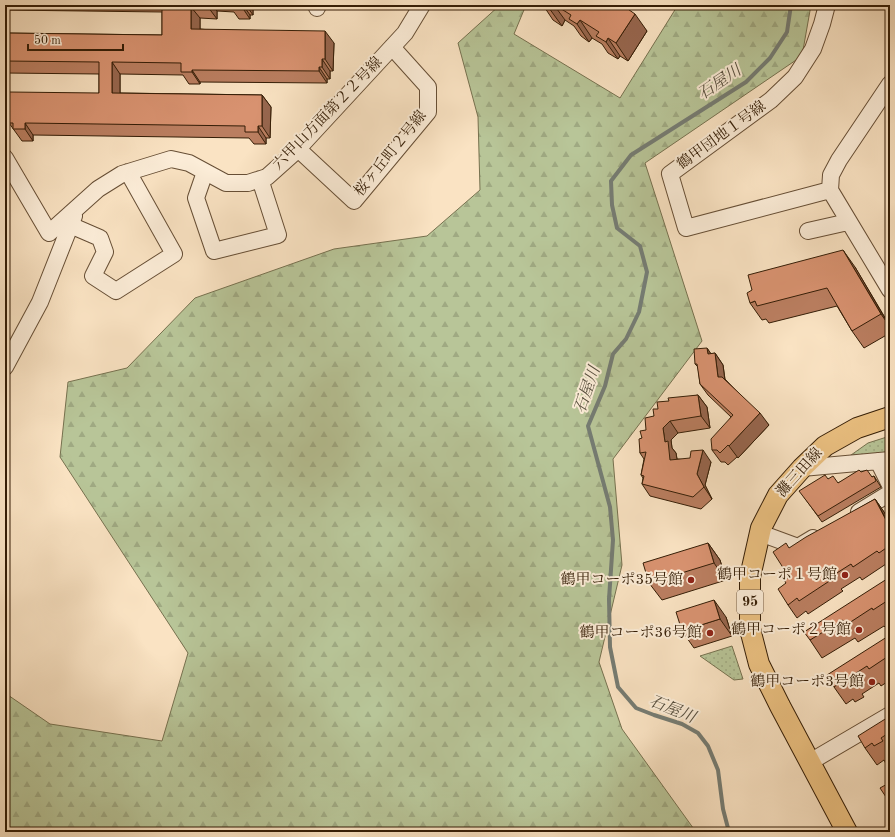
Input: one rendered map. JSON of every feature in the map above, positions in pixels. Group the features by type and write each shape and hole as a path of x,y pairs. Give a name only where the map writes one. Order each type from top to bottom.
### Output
{"main road":[{"name":"灘三田線","path":"847,832 759,664 750,629 750,577 761,528 778,495 802,468 825,446 857,428 890,417"}],"street":[{"name":"六甲山方面第２２号線","path":"5,158 49,233 98,189 122,174 171,159 189,163 226,183 248,183 260,179 267,176 298,149 405,33 422,5"},
{"name":"鶴甲団地１号線","path":"828,5 813,49 795,77 771,100 670,174 686,228 830,190"},
{"name":"桜ヶ丘町２号線","path":"298,149 354,201 428,112 428,87 392,47"},
{"path":"890,84 836,165 831,174 830,190 890,290"},
{"path":"70,225 100,238 105,252 93,276 116,291 174,254 128,172"},
{"path":"205,172 196,198 214,251 278,235 260,179"},
{"path":"5,367 40,302 76,209"},
{"path":"808,231 848,222"},
{"path":"802,468 884,461 890,485"},
{"path":"844,520 890,493"},
{"path":"760,533 798,547 824,532"},
{"path":"810,762 890,715"}],"green space":[{"path":"500,5 526,5 514,34 620,98 678,5 811,5 802,56 645,163 702,341 613,459 622,565 599,662 622,729 696,832 5,832 5,693 50,724 162,741 188,653 60,457 68,382 127,368 195,298 334,249 427,236 480,190 478,117 458,43"},
{"path":"890,436 890,455 844,460 868,443"},
{"path":"732,646 743,679 734,680 700,656"}],"building":[{"path":"162,5 208,5 208,7 191,7 191,29 325,31 325,59 322,59 322,67 319,67 319,71 192,70 192,72 181,72 181,63 112,62 112,93 262,95 262,126 258,126 258,132 245,132 245,126 25,123 25,129 13,129 13,123 9,123 9,92 99,93 99,62 5,61 5,33 162,35"},
{"path":"231,5 242,5 242,7 231,7"},
{"path":"544,5 551,5 549,8"},
{"path":"555,5 622,5 635,14 616,43 608,38 606,42 596,36 599,32 580,20 577,24 569,19 571,15"},
{"path":"843,250 881,314 852,331 827,288 757,306 755,301 750,303 747,293 752,290 748,275"},
{"path":"707,348 708,354 715,353 718,377 722,377 760,413 729,446 728,445 720,453 717,450 712,450 711,439 733,415 700,384 697,364 695,364 694,349"},
{"path":"698,395 701,416 670,421 663,428 665,442 668,441 670,460 690,458 691,451 703,450 697,474 704,487 693,497 642,484 644,476 641,475 646,452 640,453 639,439 642,438 640,431 646,430 645,418 654,416 653,409 658,409 657,402 669,401 668,398"},
{"path":"859,470 861,472 867,470 872,477 874,476 876,481 818,516 799,491 825,475 828,479 833,476 838,483"},
{"path":"875,499 890,525 890,540 886,543 889,546 879,553 877,551 853,567 851,564 832,576 834,578 799,601 797,598 788,605 778,589 786,583 784,580 789,577 773,552 786,543 789,548"},
{"path":"708,543 714,563 649,583 643,563"},
{"path":"890,577 890,599 873,610 872,608 846,625 843,620 810,640 804,632"},
{"path":"714,600 720,619 682,631 676,612"},
{"path":"890,635 890,655 869,669 867,666 850,677 852,680 843,685 841,682 834,687 827,675"},
{"path":"890,716 890,732 881,738 883,741 874,746 872,743 865,748 858,736"},
{"path":"890,777 890,803 880,788 889,783 887,779"}],"waterway":[{"name":"石屋川","path":"729,832 723,809 718,770 708,746 698,733 682,724 636,708 618,687 610,647 609,599 613,540 610,507 588,426 605,386 613,354 626,339 639,312 647,272 640,246 617,228 612,205 611,181 631,155 746,82 770,58 787,32 791,5"}],"place":[{"name":"鶴甲コーポ１号館","path":"845,575"},
{"name":"鶴甲コーポ35号館","path":"691,580"},
{"name":"鶴甲コーポ２号館","path":"859,630"},
{"name":"鶴甲コーポ36号館","path":"710,633"},
{"name":"鶴甲コーポ3号館","path":"872,682"}]}
